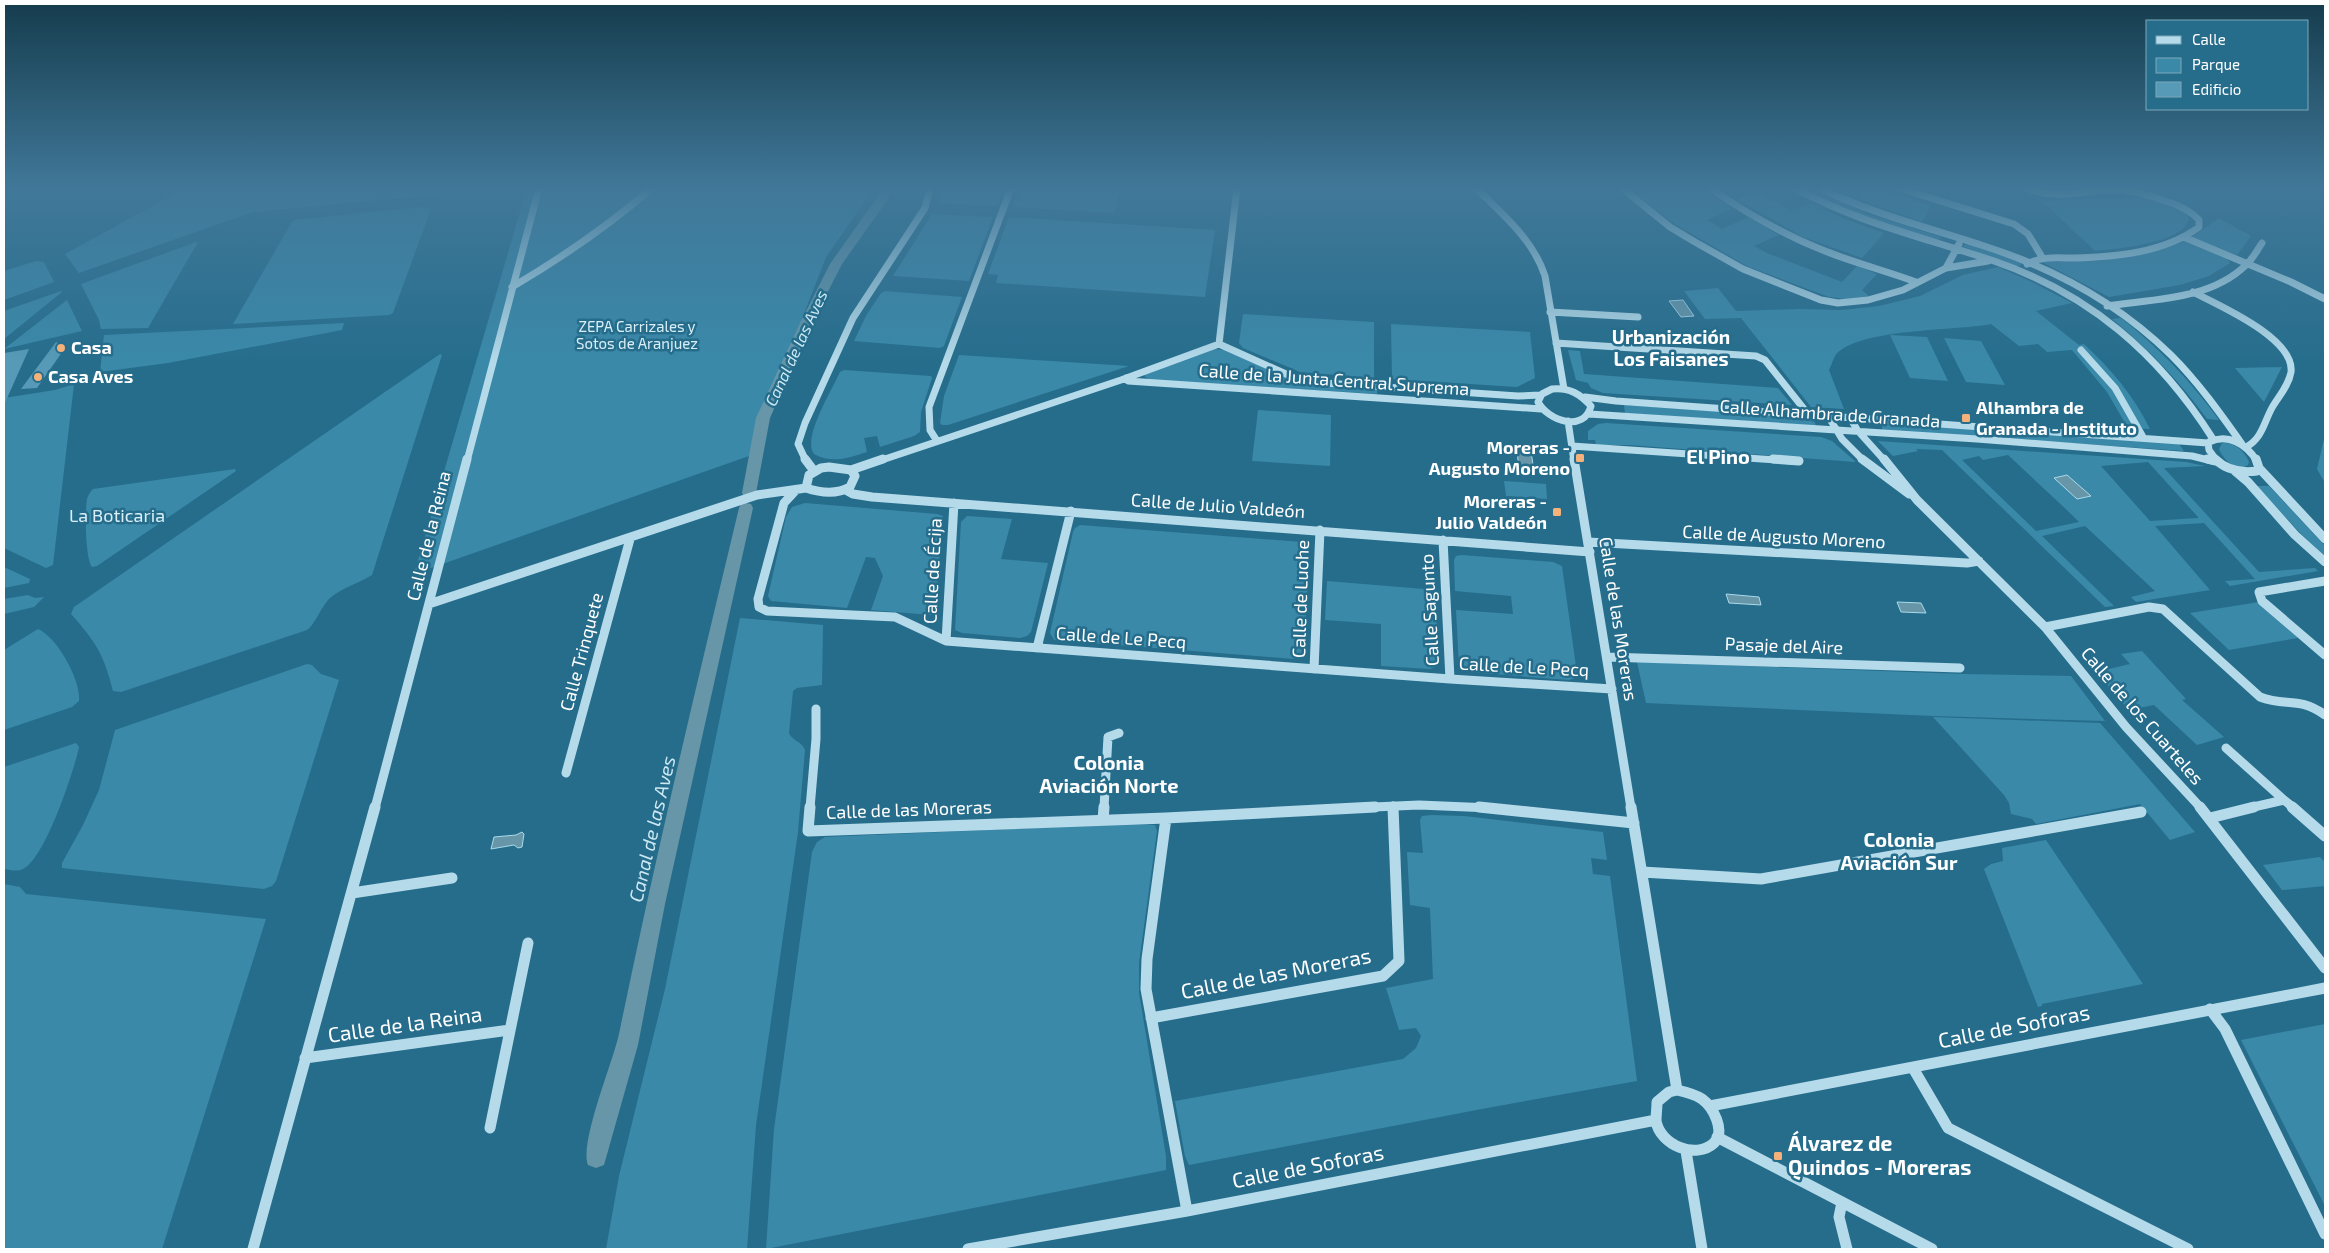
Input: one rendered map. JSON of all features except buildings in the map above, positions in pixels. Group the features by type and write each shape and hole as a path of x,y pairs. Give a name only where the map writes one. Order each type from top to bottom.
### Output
{"street":[{"name":"Calle de la Reina","path":"253,1249 430,604 523,246"},
{"path":"512,287 578,246"},
{"path":"814,471 802,456 798,444 805,423 853,318 900,246"},
{"path":"937,441 930,430 929,408 989,246"},
{"path":"1219,344 1231,246"},
{"path":"1532,246 1545,276 1564,388"},
{"path":"1703,246 1743,268 1821,300 1838,303 1861,301 1903,290 1946,268 1994,261"},
{"path":"1817,246 1916,282"},
{"path":"1948,246 2018,270 2062,291 2092,309 2132,341 2176,385 2203,421 2210,441 2210,451 2219,462"},
{"path":"1983,246 2030,263 2082,289 2109,305 2170,354 2200,387 2244,446 2259,462 2257,472 2235,471"},
{"path":"2037,246 2042,257"},
{"path":"2018,270 2042,257 2108,256 2154,246"},
{"path":"2205,246 2290,282 2325,299"},
{"path":"2092,309 2193,292 2216,284 2232,276 2247,265 2260,246"},
{"path":"1946,268 1956,249"},
{"path":"2193,292 2257,327 2276,341 2287,356 2291,368 2286,384 2271,409 2255,444 2244,446"},
{"path":"1550,312 1638,317"},
{"path":"1556,343 1756,356 1765,360 1808,414"},
{"name":"Calle de la Junta Central Suprema","path":"851,470 1126,378 1219,344 1295,378 1310,382 1518,396 1540,395"},
{"path":"2081,350 2115,388 2143,437"},
{"name":"Calle de la Junta Central Suprema","path":"1126,378 1128,381 1138,382 1541,409"},
{"path":"1564,388 1585,397 1591,406 1589,414 1577,421 1568,421 1552,417 1541,409 1538,402 1540,395 1550,390 1564,388"},
{"name":"Calle Alhambra de Granada","path":"1585,397 1616,401 1850,418 2143,437 2210,441 2224,438 2244,446"},
{"name":"Calle Alhambra de Granada","path":"1589,414 1858,431 2192,456 2219,462 2235,471 2248,482 2295,535 2325,562"},
{"name":"Calle de los Cuarteles","path":"1828,416 1834,430 1887,479 1917,500"},
{"name":"Calle de los Cuarteles","path":"1850,418 1858,431 1898,475 1917,500 2045,627 2126,727 2210,818 2325,968"},
{"name":"Calle de las Moreras","path":"1568,421 1677,1090"},
{"path":"1572,446 1799,462"},
{"path":"430,604 630,539 757,495 801,489 836,493 846,490 854,481 855,476 851,470 829,467 814,471 808,475 801,489"},
{"path":"2259,468 2325,539"},
{"name":"Calle de Le Pecq","path":"801,489 784,502 758,599 759,607 767,611 895,617 946,641 1450,679 1612,689"},
{"name":"Calle de Julio Valdeón","path":"846,490 853,494 872,497 1443,540 1589,547"},
{"name":"Calle de Écija","path":"946,641 954,503"},
{"path":"1038,648 1071,512"},
{"name":"Calle de Luohe","path":"1314,669 1320,530"},
{"name":"Calle Trinquete","path":"566,773 630,539"},
{"name":"Calle Sagunto","path":"1443,540 1450,679"},
{"name":"Calle de Augusto Moreno","path":"1589,547 1967,563 1979,561"},
{"path":"2325,581 2259,592 2262,601 2325,655"},
{"path":"2045,627 2149,606 2163,609 2172,615 2260,697 2269,701 2301,701 2313,705 2325,715"},
{"name":"Pasaje del Aire","path":"1607,656 1960,668"},
{"name":"Calle de las Moreras","path":"816,710 808,831 1166,818 1393,806 1467,806 1634,823"},
{"path":"1103,820 1108,737 1119,734"},
{"path":"2226,748 2325,836"},
{"path":"2210,818 2284,800"},
{"name":"Calle de las Moreras","path":"1151,1018 1383,976 1399,961 1393,806"},
{"path":"1642,872 1762,879 2142,812"},
{"path":"1166,818 1147,958 1146,989 1188,1211"},
{"path":"352,893 452,878"},
{"path":"490,1128 528,944"},
{"name":"Calle de Soforas","path":"1710,1106 2325,988"},
{"path":"2210,1009 2225,1029 2325,1234"},
{"name":"Calle de la Reina","path":"306,1058 510,1030"},
{"path":"1913,1068 1948,1128 2188,1249"},
{"path":"1677,1090 1695,1094 1710,1106 1717,1122 1717,1137 1706,1150 1686,1151 1667,1139 1656,1120 1657,1102 1668,1092 1677,1090"},
{"name":"Calle de Soforas","path":"968,1249 1188,1211 1656,1120"},
{"path":"1717,1137 1932,1249"},
{"path":"1686,1151 1702,1249"},
{"path":"1842,1202 1839,1217 1846,1249"}],"green space":[{"path":"79,246 155,246 79,273 65,254"},
{"path":"184,246 195,246 148,328 101,329 99,320 81,284"},
{"path":"278,246 417,246 393,313 389,315 233,324"},
{"name":"ZEPA Carrizales y Sotos de Aranjuez","path":"510,246 833,246 826,257 749,456 414,574"},
{"path":"912,246 982,246 969,281 893,276"},
{"path":"998,246 1213,246 1205,297 996,283 998,275 988,274"},
{"path":"1713,246 1755,246 1842,282 1857,266 1877,274 1862,290 1869,296 1848,299 1829,297 1747,266"},
{"path":"1830,246 1872,246 1862,258"},
{"path":"1963,246 1975,246 2022,264 2017,267"},
{"path":"2090,246 2131,246 2118,249 2095,251"},
{"path":"2197,246 2227,259 2230,263 2209,276 2180,285 2109,297 2042,262 2114,258 2167,247"},
{"path":"2216,246 2243,246 2237,255"},
{"path":"36,261 44,262 54,282 4,300 4,271"},
{"path":"1998,267 2072,303 2036,311 2079,345 2084,344 2103,363 2129,394 2150,429 2128,428 2107,392 2072,350 2047,352 2038,344 2019,346 1991,324 1884,335 1863,340 1846,347 1835,356 1829,370 1844,409 1811,407 1741,318 1705,319 1684,291 1718,288 1736,311 1842,310 1879,306 1920,296 1963,275"},
{"path":"885,291 962,297 944,346 940,348 854,341 866,316 881,293"},
{"path":"62,292 4,339 4,311"},
{"path":"67,300 82,331 4,349"},
{"path":"1243,314 1374,322 1374,378 1300,372 1243,348 1239,343"},
{"path":"2121,318 2173,365 2197,391 2219,420 2207,419 2163,366 2112,319"},
{"path":"344,323 342,330 168,363 100,372 104,335"},
{"path":"1391,324 1530,332 1535,378 1517,387 1392,379"},
{"path":"1890,335 1927,337 1948,381 1910,378"},
{"path":"1944,338 1981,341 2005,385 1966,382"},
{"path":"1214,349 1225,350 1287,378 1377,390 1377,394 1151,380 1145,377 1144,374"},
{"path":"1568,350 1580,351 1584,374 1778,388 1792,405 1603,393 1591,388 1588,383 1576,380"},
{"path":"440,354 442,355 372,575 330,598 307,630 121,692 113,691 98,650 71,614 74,607"},
{"path":"959,355 1129,366 948,425 942,425 940,423 944,396"},
{"path":"2282,367 2264,402 2235,368"},
{"path":"844,370 931,376 921,412 920,432 914,436 880,447 877,436 864,438 867,452 847,458 827,459 814,454 811,447 815,426 840,372"},
{"path":"74,384 53,565 46,568 4,548 4,398 55,390"},
{"path":"1624,405 1813,418 1816,426 1625,413"},
{"path":"1258,410 1331,415 1330,466 1252,461"},
{"path":"1882,423 2179,444 2184,451 1882,430"},
{"path":"1598,424 1821,437 1832,441 1856,462 1629,445 1596,445 1595,440 1588,440 1588,431"},
{"path":"2325,435 2325,483 2317,469"},
{"path":"1878,441 2186,462 2205,466 2164,468 2259,572 2315,568 2318,571 2230,586 2225,581 2255,579 2204,523 2155,526 2210,590 2136,602 2131,597 2155,591 2085,526 2042,536 2114,606 2105,607 1942,450 1916,449 1918,451 1893,456","holes":["2008,455 2070,513 2079,522 2036,531 1962,460 1979,456 1983,460","2148,462 2198,517 2198,518 2150,521 2101,466"]},
{"path":"2222,443 2231,444 2241,450 2249,462 2248,465 2239,467 2230,464 2219,449"},
{"name":"La Boticaria","path":"235,469 236,471 97,566 92,567 88,554 86,514 87,499 93,489"},
{"path":"1504,481 1546,484 1547,499 1506,496"},
{"path":"2257,486 2269,486 2325,546 2325,556 2302,535"},
{"path":"805,503 943,516 935,613 931,615 871,610 883,576 875,558 866,557 847,608 771,601 768,596 786,517 792,507"},
{"path":"967,516 1012,519 1001,559 1048,563 1031,632 1027,636 1020,638 962,633 955,630 961,522"},
{"path":"1080,525 1308,544 1310,551 1303,655 1294,659 1054,640 1050,633 1073,532"},
{"path":"1456,556 1553,562 1562,566 1577,674 1575,678 1569,680 1469,672 1459,667 1456,610 1513,614 1511,596 1455,591 1454,560"},
{"path":"4,567 30,579 29,583 4,588"},
{"path":"1327,581 1436,590 1438,666 1430,669 1381,666 1381,624 1325,620"},
{"path":"28,595 35,598 44,597 34,607 4,614 4,599"},
{"path":"2259,602 2298,638 2229,650 2190,613"},
{"path":"740,618 823,625 822,685 797,688 793,691 789,733 805,750 798,832 756,1125 747,1249 606,1249 619,1176 665,989"},
{"path":"38,629 53,641 66,660 76,682 79,701 72,707 4,730 4,650"},
{"path":"2142,651 2186,699 2182,700 2224,737 2197,745 2154,705 2129,710 2096,672 2130,664 2121,654"},
{"path":"1637,662 2071,676 2105,721 1933,716 1646,703"},
{"path":"307,664 312,665 321,674 339,680 276,881 272,886 264,889 62,868 62,863 83,825 99,790 115,730"},
{"path":"1933,717 2100,723 2195,832 2170,840 2140,804 2036,824 2032,819 2011,814 2009,803 2004,795"},
{"path":"76,743 79,747 71,775 57,813 40,849 32,862 23,869 16,871 4,869 4,767"},
{"path":"1422,816 1464,816 1603,832 1607,860 1591,858 1593,874 1610,876 1637,1081 1189,1165 1185,1156 1175,1101 1403,1059 1416,1048 1421,1036 1416,1028 1399,1030 1386,988 1433,979 1430,908 1410,905 1407,852 1423,853 1420,820"},
{"path":"1128,824 1155,825 1157,831 1139,963 1139,993 1166,1156 1166,1170 766,1249 774,1129 812,852 817,842 825,837"},
{"path":"2046,840 2143,984 2042,1004 2042,1006 2038,1007 1984,869 1991,864 2003,861 2002,848"},
{"path":"2320,857 2325,862 2325,886 2282,890 2263,865"},
{"path":"4,884 20,887 26,894 266,919 162,1249 4,1249"},
{"path":"2325,1024 2325,1206 2241,1040"}],"shaded area":[{"path":"1683,300 1694,316 1681,317 1669,301"},
{"path":"1517,450 1531,451 1534,472 1519,471"},
{"path":"2067,475 2091,496 2077,499 2054,478"},
{"path":"1726,594 1759,597 1761,605 1729,603"},
{"path":"1897,602 1921,603 1926,613 1901,612"},
{"path":"522,832 524,834 522,847 518,848 514,845 491,849 494,837 516,835"}],"waterway":[{"name":"Canal de las Aves","path":"749,493 763,418 806,323 836,264 848,246"},
{"name":"Canal de las Aves","path":"596,1157 607,1110 627,1045 655,904 746,508"}],"place":[{"name":"Casa","path":"61,348"},
{"name":"Casa Aves","path":"38,377"},
{"name":"Alhambra de Granada - Instituto","path":"1966,418"},
{"name":"Moreras - Augusto Moreno","path":"1580,458"},
{"name":"Moreras - Julio Valdeón","path":"1557,512"},
{"name":"Álvarez de Quindos - Moreras","path":"1778,1156"}],"district":[{"name":"Urbanización Los Faisanes","path":"1671,348"},
{"name":"El Pino","path":"1718,457"},
{"name":"Colonia Aviación Norte","path":"1109,774"},
{"name":"Colonia Aviación Sur","path":"1899,852"}]}
